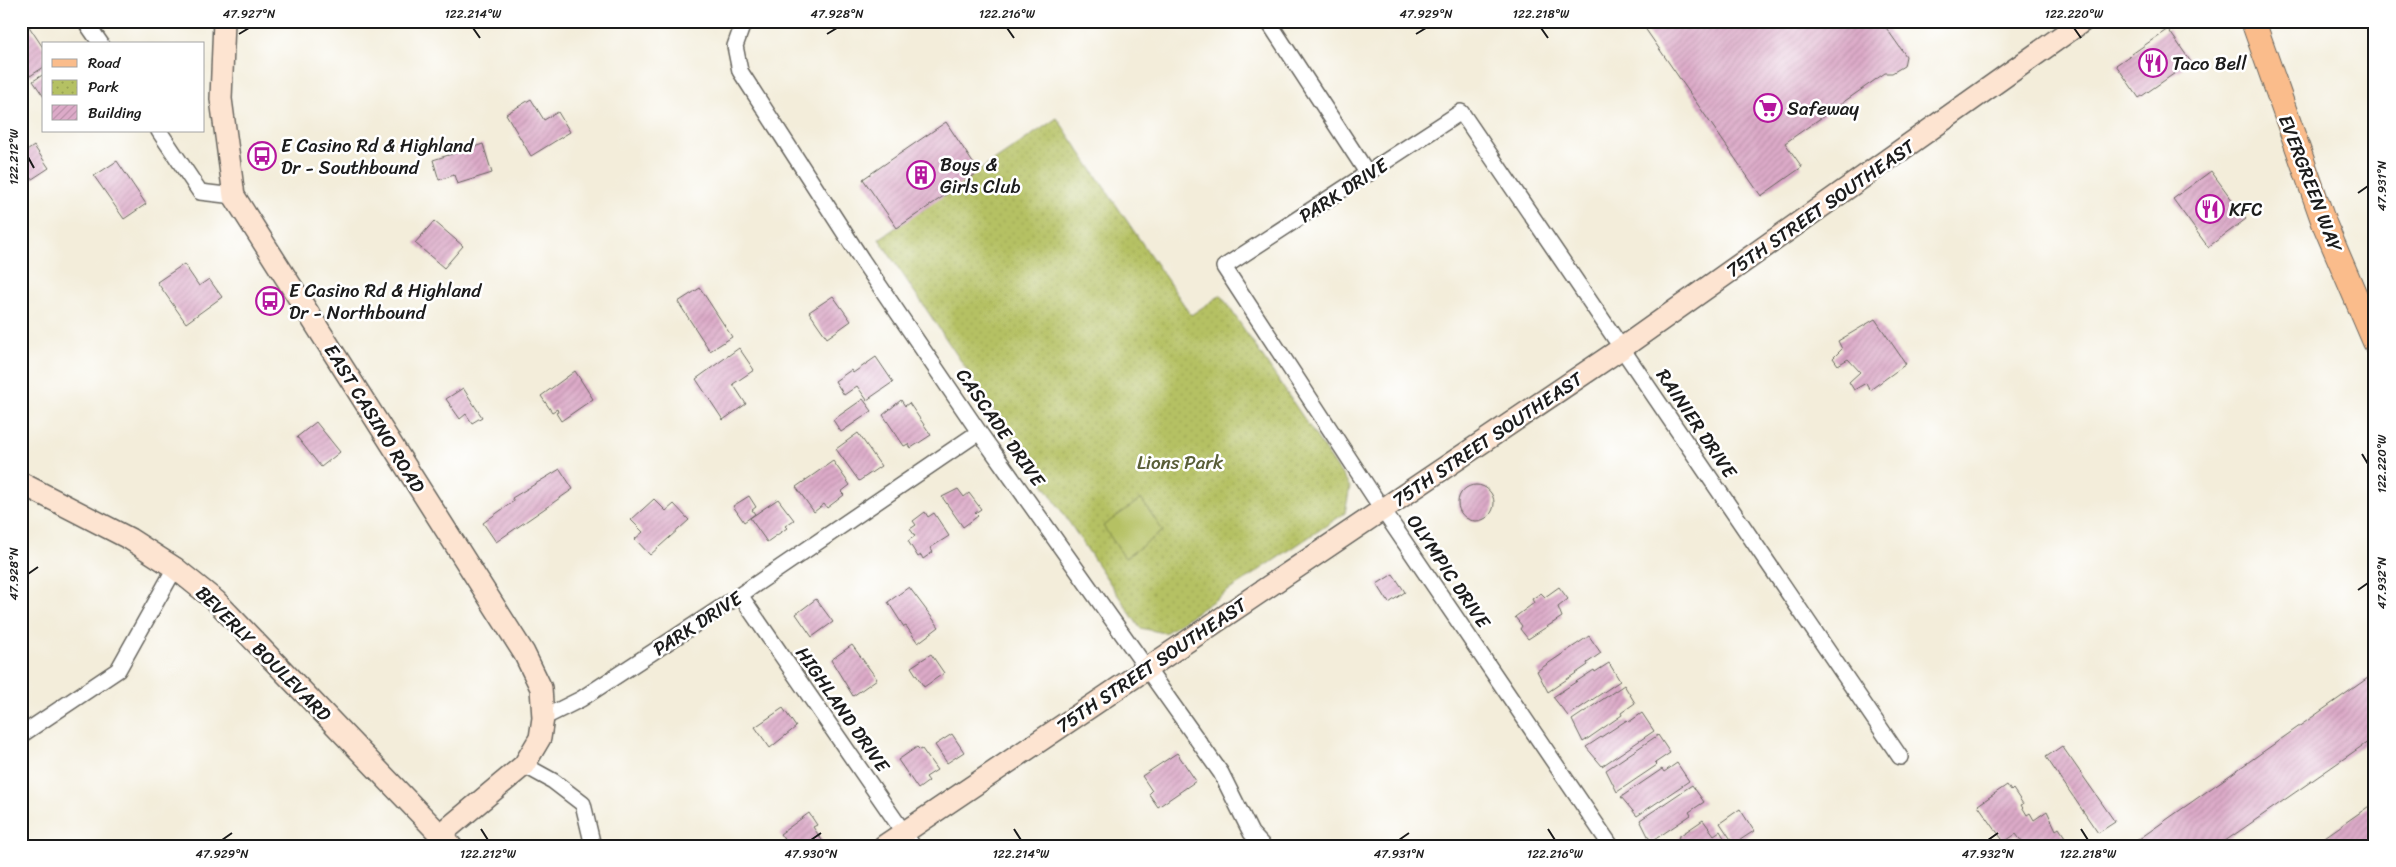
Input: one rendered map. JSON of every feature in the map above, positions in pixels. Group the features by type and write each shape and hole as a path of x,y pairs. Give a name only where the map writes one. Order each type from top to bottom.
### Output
{"main road":[{"name":"EVERGREEN WAY","path":"2252,21 2324,223 2375,342"}],"street":[{"path":"86,21 99,42"},
{"name":"EAST CASINO ROAD","path":"224,21 221,100 234,196 524,653 541,688 543,718"},
{"name":"CASCADE DRIVE","path":"744,21 735,46 740,71 862,260 979,432 1221,774 1251,833 1263,846"},
{"path":"1268,21 1368,174"},
{"name":"75TH STREET SOUTHEAST","path":"884,846 908,839 1146,668 1622,348 2083,21"},
{"name":"PARK DRIVE","path":"1224,267 1461,112"},
{"name":"RAINIER DRIVE","path":"1461,112 1900,757"},
{"path":"160,132 200,192 217,196 234,196"},
{"name":"OLYMPIC DRIVE","path":"1224,267 1382,509 1611,846"},
{"name":"PARK DRIVE","path":"543,718 581,699 740,595 979,432"},
{"name":"BEVERLY BOULEVARD","path":"21,483 130,539 175,568 216,601 446,840"},
{"path":"21,736 118,670 175,568"},
{"name":"HIGHLAND DRIVE","path":"740,595 908,839"},
{"path":"446,840 524,765 540,738 543,718"},
{"path":"524,765 553,781 583,804 594,846"}],"green space":[{"name":"Lions Park","path":"1057,118 1191,315 1221,295 1350,487 1345,513 1165,633 1140,628 879,239"},
{"path":"1141,499 1163,531 1125,558 1103,526"}],"building":[{"name":"Safeway","path":"1640,21 1882,22 1906,56 1904,66 1892,73 1885,73 1785,143 1802,167 1761,196"},
{"path":"28,25 42,46 42,68 30,76 21,63 21,29"},
{"name":"Taco Bell","path":"2168,29 2191,62 2139,98 2116,65"},
{"path":"42,75 42,94 33,81"},
{"path":"531,99 544,120 558,112 570,132 531,156 506,114"},
{"name":"Boys & Girls Club","path":"946,122 979,172 897,228 863,179"},
{"path":"483,144 492,173 457,184 454,175 439,180 433,160"},
{"path":"34,146 49,168 26,183 21,176 21,155"},
{"path":"117,161 146,204 124,219 94,176"},
{"name":"KFC","path":"2211,171 2246,219 2208,247 2173,199"},
{"path":"434,221 463,246 444,268 415,243"},
{"path":"184,264 199,286 209,279 222,297 186,323 157,282"},
{"path":"700,288 732,337 710,351 678,302"},
{"path":"833,296 851,321 827,338 809,312"},
{"path":"1875,319 1906,364 1870,390 1866,383 1854,390 1849,382 1860,372 1848,359 1838,365 1833,358 1842,349 1838,341"},
{"path":"739,348 754,370 733,384 746,404 723,420 696,379"},
{"path":"876,357 893,382 867,400 857,386 844,395 835,381 851,370 853,373"},
{"path":"575,371 593,399 561,421 556,413 558,412 557,409 552,412 541,396"},
{"path":"463,388 482,417 472,423 466,414 460,419 446,399"},
{"path":"863,399 872,411 841,432 833,420"},
{"path":"901,400 905,406 909,403 931,435 911,448 908,444 904,446 883,415"},
{"path":"316,422 340,452 321,467 297,437"},
{"path":"858,433 881,466 859,481 836,449"},
{"path":"833,461 850,485 841,492 844,495 827,508 824,504 814,512 796,487"},
{"path":"560,469 573,489 496,542 483,523 514,501 512,498"},
{"path":"1476,485 1489,490 1494,503 1489,516 1476,521 1463,516 1458,503 1463,490"},
{"path":"958,489 964,497 969,493 981,509 975,513 978,516 963,527 942,497"},
{"path":"749,496 756,507 752,510 755,514 744,522 733,506"},
{"path":"654,499 666,511 674,504 689,520 650,555 635,539 643,532 631,520"},
{"path":"778,499 794,520 785,526 787,528 767,542 750,518"},
{"path":"925,512 928,517 934,513 949,536 930,548 933,552 923,559 921,555 918,557 908,541 915,536 910,529 916,525 913,521"},
{"path":"1393,574 1405,592 1389,603 1377,584"},
{"path":"909,587 939,627 918,643 906,626 904,627 888,602"},
{"path":"1559,587 1568,599 1558,607 1562,617 1528,639 1520,629 1522,626 1515,617 1534,603 1532,599 1541,593 1545,597"},
{"path":"816,599 833,622 812,637 796,614"},
{"path":"1589,636 1601,653 1587,663 1588,665 1548,692 1537,671"},
{"path":"852,645 877,679 853,696 831,660"},
{"path":"931,654 944,673 924,687 911,667"},
{"path":"1609,663 1620,681 1568,716 1553,697 1594,670 1595,672"},
{"path":"2375,673 2375,737 2218,846 2133,846 2132,844"},
{"path":"1624,685 1635,703 1621,713 1622,715 1583,742 1572,720"},
{"path":"783,708 796,727 770,748 755,727"},
{"path":"1642,713 1654,731 1602,766 1586,747 1627,720 1629,722"},
{"path":"952,734 964,752 947,763 935,745"},
{"path":"1658,735 1670,753 1655,763 1657,765 1617,792 1606,770"},
{"path":"2062,746 2115,822 2098,833 2046,757"},
{"path":"917,747 920,750 922,749 937,770 926,777 929,781 918,789 898,760"},
{"path":"1177,753 1196,781 1158,807 1149,794 1152,791 1142,776"},
{"path":"1677,763 1689,781 1637,816 1621,797 1662,769 1664,772"},
{"path":"1692,785 1704,802 1689,812 1691,815 1651,842 1640,820"},
{"path":"2007,785 2011,791 2013,789 2023,804 2021,805 2027,815 2030,813 2034,820 2047,811 2056,830 2059,828 2069,843 2067,846 2025,846 2016,834 2004,842 1978,805"},
{"path":"2375,802 2375,846 2312,846"},
{"path":"1740,809 1754,831 1734,844 1720,823"},
{"path":"809,813 817,825 813,827 826,846 789,846 780,834"},
{"path":"1703,820 1714,835 1720,831 1729,846 1684,846 1678,837"}],"place":[{"name":"Taco Bell","path":"2153,63"},
{"name":"Safeway","path":"1768,108"},
{"name":"E Casino Rd & Highland Dr - Southbound","path":"262,156"},
{"name":"Boys & Girls Club","path":"921,175"},
{"name":"KFC","path":"2210,209"},
{"name":"E Casino Rd & Highland Dr - Northbound","path":"270,301"}]}
